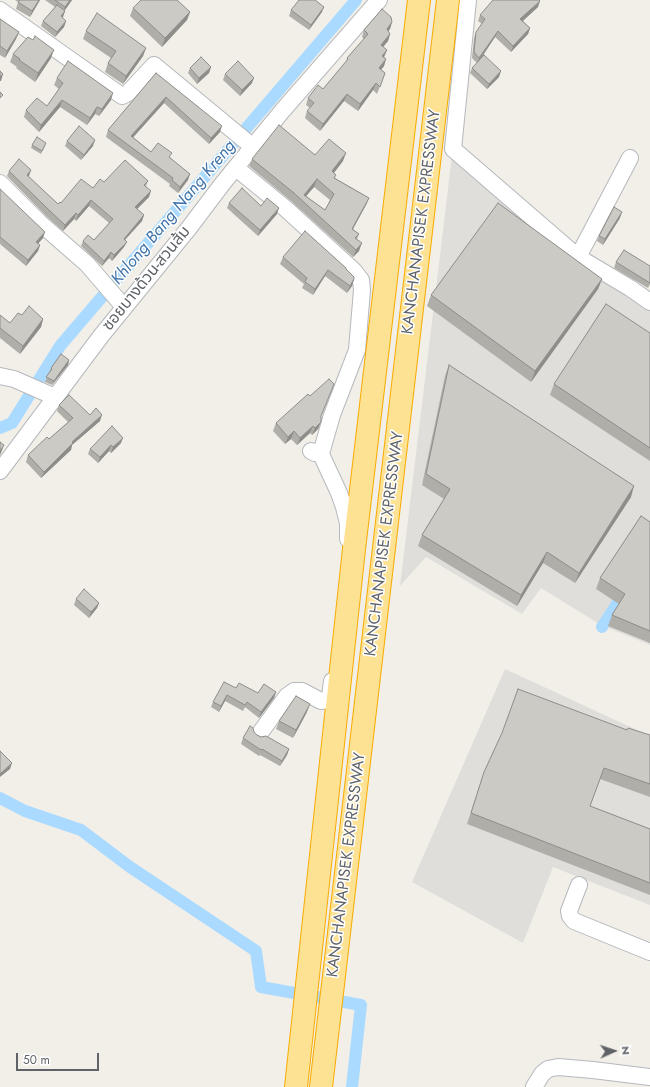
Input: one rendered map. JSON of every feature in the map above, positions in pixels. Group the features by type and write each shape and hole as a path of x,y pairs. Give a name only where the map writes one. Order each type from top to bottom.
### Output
{"highway":[{"name":"KANCHANAPISEK EXPRESSWAY","path":"296,1087 354,549 419,0"},
{"name":"KANCHANAPISEK EXPRESSWAY","path":"321,1087 448,0"}],"street":[{"name":"ซอยบางด้วน-สวนส้ม","path":"0,471 53,396 101,336 120,302 189,228 236,168 243,138 283,110 379,0"},
{"path":"468,0 453,149 578,257 630,288 650,302"},
{"path":"0,10 122,96 128,93 154,64 243,138"},
{"path":"578,257 630,158"},
{"path":"236,168 285,208 354,271 361,280 362,290 356,350 332,415 324,446 316,452 339,493 348,523 330,696 328,700 321,701 302,691 294,691 287,696 260,733"},
{"path":"0,184 40,223 87,264 120,302"},
{"path":"0,376 14,379 53,396"},
{"path":"579,885 569,911 570,916 574,921 650,952"},
{"path":"534,1087 542,1074 548,1069 558,1067 650,1077"}],"shaded area":[{"path":"452,156 650,306 650,645 601,625 541,588 522,614 426,557 400,586"},
{"path":"505,669 650,736 650,905 553,867 523,943 412,882"}],"building":[{"path":"20,0 39,0 32,11 18,2"},
{"path":"55,0 70,0 65,7"},
{"path":"141,0 177,0 190,12 165,38 133,8"},
{"path":"299,0 315,0 324,7 311,25 291,10"},
{"path":"493,0 540,1 520,19 530,28 513,46 498,31 479,58 474,52 476,32 485,19 480,15"},
{"path":"57,5 65,11 61,16 66,21 57,32 43,21"},
{"path":"382,9 391,17 392,22 387,29 390,34 381,45 387,50 382,56 386,59 379,68 385,73 380,87 376,83 360,104 347,94 323,124 307,111 314,103 308,98 318,85 323,89 348,59 347,58 368,34 364,30"},
{"path":"97,13 146,48 126,76 108,63 116,51 86,31"},
{"path":"0,19 19,32 7,51 0,46"},
{"path":"35,36 54,50 38,73 13,54 28,37 33,40"},
{"path":"484,55 501,71 489,84 472,68"},
{"path":"201,57 211,67 199,78 190,68"},
{"path":"68,61 113,93 102,109 97,107 90,118 62,100 41,125 26,110 37,98 47,106 63,83 57,78"},
{"path":"238,61 254,78 242,90 225,74"},
{"path":"156,73 222,126 211,138 166,97 131,136 151,152 158,143 172,153 169,157 190,174 180,187 172,180 173,178 108,130"},
{"path":"279,125 315,155 329,139 346,153 332,171 336,175 334,178 369,198 352,229 359,234 355,238 362,243 356,250 294,193 252,159","holes":["317,179 334,194 325,210 304,195"]},
{"path":"79,126 95,140 84,155 67,141"},
{"path":"37,137 46,143 42,151 32,145"},
{"path":"19,159 31,170 27,175 58,204 60,202 61,203 81,179 93,188 100,179 104,182 125,160 148,181 144,185 151,191 135,207 144,215 124,239 127,242 114,255 111,252 104,261 83,241 88,235 94,240 113,219 91,200 78,215 76,213 65,225 9,171"},
{"path":"242,188 261,206 267,198 279,208 260,230 229,203"},
{"path":"0,189 45,232 36,242 40,245 28,260 0,237"},
{"path":"498,203 602,279 535,371 431,295"},
{"path":"614,207 622,212 605,239 599,236"},
{"path":"305,231 354,277 350,286 328,270 315,289 305,282 307,278 283,257"},
{"path":"624,250 650,266 650,283 616,262"},
{"path":"606,304 650,333 650,448 554,384"},
{"path":"29,306 43,319 23,346 0,328 0,315 10,323 18,313 22,315"},
{"path":"61,354 69,360 54,381 46,377"},
{"path":"449,365 634,486 579,573 547,552 521,595 422,535 450,489 426,474"},
{"path":"329,379 334,384 321,416 321,422 315,428 313,426 300,438 294,431 288,437 276,423 308,394 310,396"},
{"path":"69,395 90,415 96,408 102,415 72,442 73,443 44,472 28,455 47,437 49,439 73,418 59,405"},
{"path":"112,426 123,438 113,447 111,445 100,457 90,449"},
{"path":"0,442 4,445 0,451"},
{"path":"641,516 650,522 650,631 612,615 625,594 600,578"},
{"path":"84,589 99,603 91,612 76,599"},
{"path":"224,682 236,688 239,683 258,693 264,684 276,692 261,712 247,702 245,705 227,695 221,706 213,702"},
{"path":"518,689 627,730 628,728 650,735 650,784 604,768 590,806 650,829 650,883 471,813 484,772 502,733"},
{"path":"296,696 310,704 296,730 279,721"},
{"path":"250,726 257,735 261,737 266,736 289,749 282,761 243,738"},
{"path":"0,751 12,763 0,774"}],"waterway":[{"name":"Khlong Bang Nang Kreng","path":"0,428 12,423 60,346 356,0"},
{"path":"602,627 626,590"},
{"path":"0,798 25,811 81,830 130,867 256,951 261,987 361,1005 352,1087"}]}
